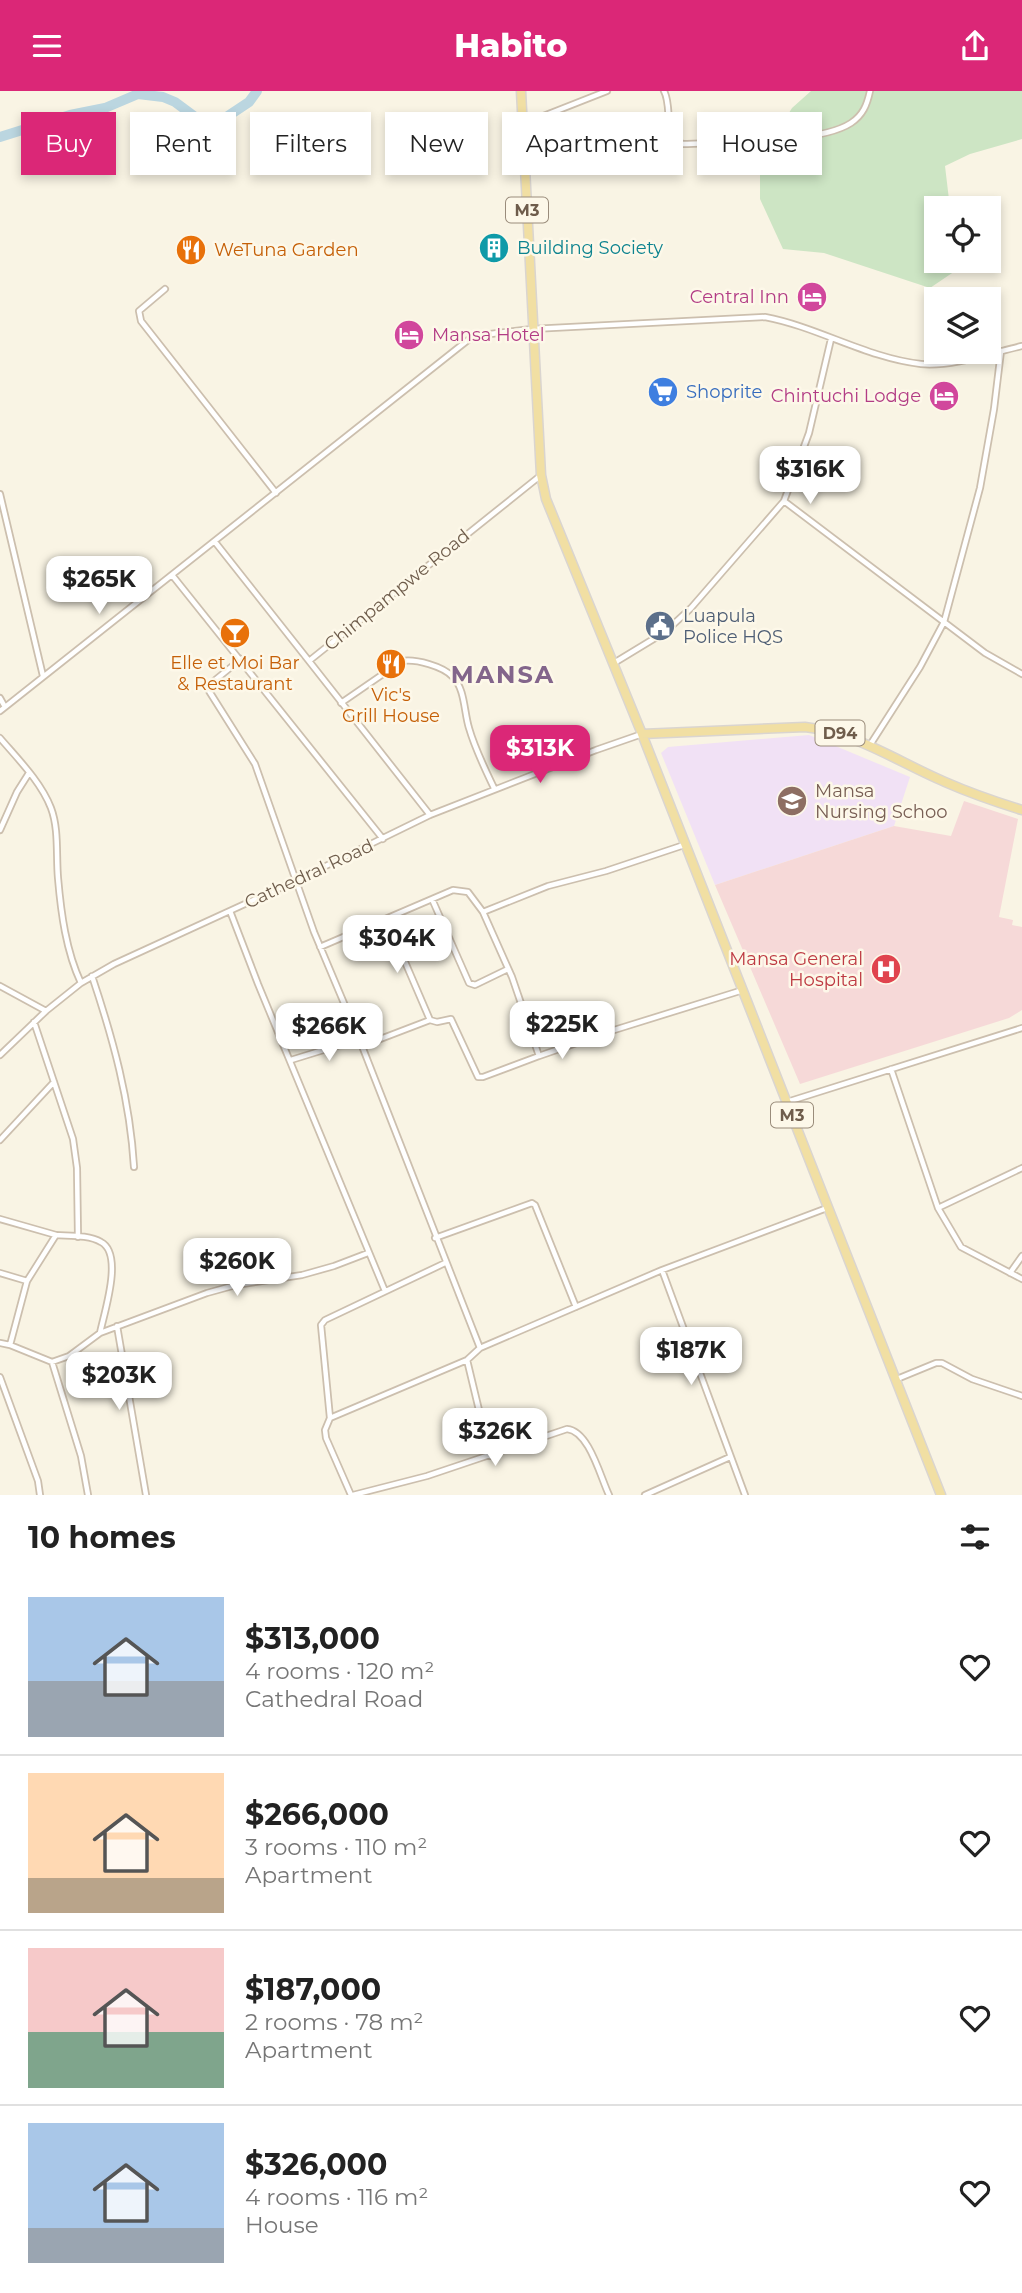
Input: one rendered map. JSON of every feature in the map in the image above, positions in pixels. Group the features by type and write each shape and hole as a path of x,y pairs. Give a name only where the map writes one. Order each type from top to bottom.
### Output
{"main road":[{"name":"M3","path":"521,91 522,112"},
{"name":"M3","path":"524,175 541,475 546,499 642,734 941,1495"},
{"name":"D94","path":"642,734 806,727 846,734 946,783 1022,810"}],"street":[{"path":"553,112 607,91"},
{"path":"663,91 669,103 670,137 674,142 682,144 800,137 833,131 858,117 866,107 870,91"},
{"path":"165,289 139,311 141,321 276,493"},
{"path":"0,698 2,709 468,340 497,333 532,330 765,317 788,321 831,339 924,364"},
{"path":"612,664 665,632 691,608 783,501 809,433 831,339"},
{"path":"1001,351 1022,346"},
{"path":"870,745 920,667 944,622 979,488 999,364"},
{"name":"Chimpampwe Road","path":"430,815 309,661 541,475"},
{"path":"0,494 43,676"},
{"path":"783,501 985,653 1022,674"},
{"path":"215,542 309,661"},
{"path":"172,575 383,839"},
{"path":"241,659 208,688 255,764 320,947 359,1039 480,1348"},
{"path":"341,702 402,661 411,660 447,672 455,678 469,727 494,788"},
{"name":"Cathedral Road","path":"0,1055 46,1011 81,983 114,964 295,881 430,815 494,788 642,734"},
{"path":"0,738 42,790 51,808 68,946 81,983"},
{"path":"0,830 29,773"},
{"path":"482,912 548,886 606,871 684,845"},
{"path":"320,947 453,890 465,890 482,912 508,969 539,1056"},
{"path":"432,899 469,983 475,985 508,969"},
{"path":"230,911 385,1291"},
{"path":"387,920 430,1020"},
{"path":"92,976 125,1087 134,1167"},
{"path":"0,986 46,1011"},
{"path":"362,1047 430,1020 453,1020 478,1077 483,1077 611,1031 743,990"},
{"path":"34,1022 73,1139 77,1168 78,1237"},
{"path":"787,1102 1022,1028"},
{"path":"291,1060 359,1039"},
{"path":"891,1069 938,1207 961,1247 1022,1279"},
{"path":"0,1140 54,1082"},
{"path":"938,1207 1022,1168"},
{"path":"435,1238 532,1203 576,1307"},
{"path":"330,1418 467,1360 480,1348 662,1270 828,1207"},
{"path":"0,1219 56,1235 103,1243 107,1247 113,1271 100,1333"},
{"path":"10,1345 27,1281 56,1235"},
{"path":"0,1343 52,1362 69,1356 100,1333 206,1293 236,1285 302,1275 368,1253"},
{"path":"1010,1273 1022,1256"},
{"path":"445,1263 325,1320 321,1325 330,1418 325,1430 326,1437 352,1495 427,1476 558,1431 575,1430 585,1440 608,1495"},
{"path":"662,1270 745,1495"},
{"path":"0,1273 27,1281"},
{"path":"117,1326 146,1495"},
{"path":"467,1360 490,1456"},
{"path":"52,1362 81,1456 88,1495"},
{"path":"897,1380 936,1363 942,1363 972,1379 1022,1396"},
{"path":"0,1377 38,1481 40,1495"},
{"path":"645,1495 730,1457"}],"shaded area":[{"name":"Mansa Nursing Schoo","path":"809,735 910,777 894,826 715,885 661,753 668,747"},
{"name":"Mansa General Hospital","path":"964,801 1018,819 999,917 1013,920 1012,925 1022,927 1022,1010 1009,1018 800,1084 715,885 894,826 951,836"}],"green space":[{"path":"811,91 1022,91 1022,139 970,154 945,166 949,196 924,196 924,273 952,273 931,287 927,287 824,253 783,249 760,199 760,175 822,175 822,112 790,112"}],"waterway":[{"name":"MANSA","path":"0,137 70,115 105,108 138,94 163,97 175,102 210,128 249,102 257,91"}],"place":[{"name":"Building Society","path":"494,248"},
{"name":"WeTuna Garden","path":"191,250"},
{"name":"Central Inn","path":"812,297"},
{"name":"Mansa Hotel","path":"409,335"},
{"name":"Shoprite","path":"663,392"},
{"name":"Chintuchi Lodge","path":"944,396"},
{"name":"Luapula Police HQS","path":"660,626"},
{"name":"Elle et Moi Bar & Restaurant","path":"235,633"},
{"name":"Vic's Grill House","path":"391,664"},
{"name":"Mansa Nursing Schoo","path":"792,801"},
{"name":"Mansa General Hospital","path":"886,969"}],"district":[{"name":"MANSA","path":"503,674"}]}
